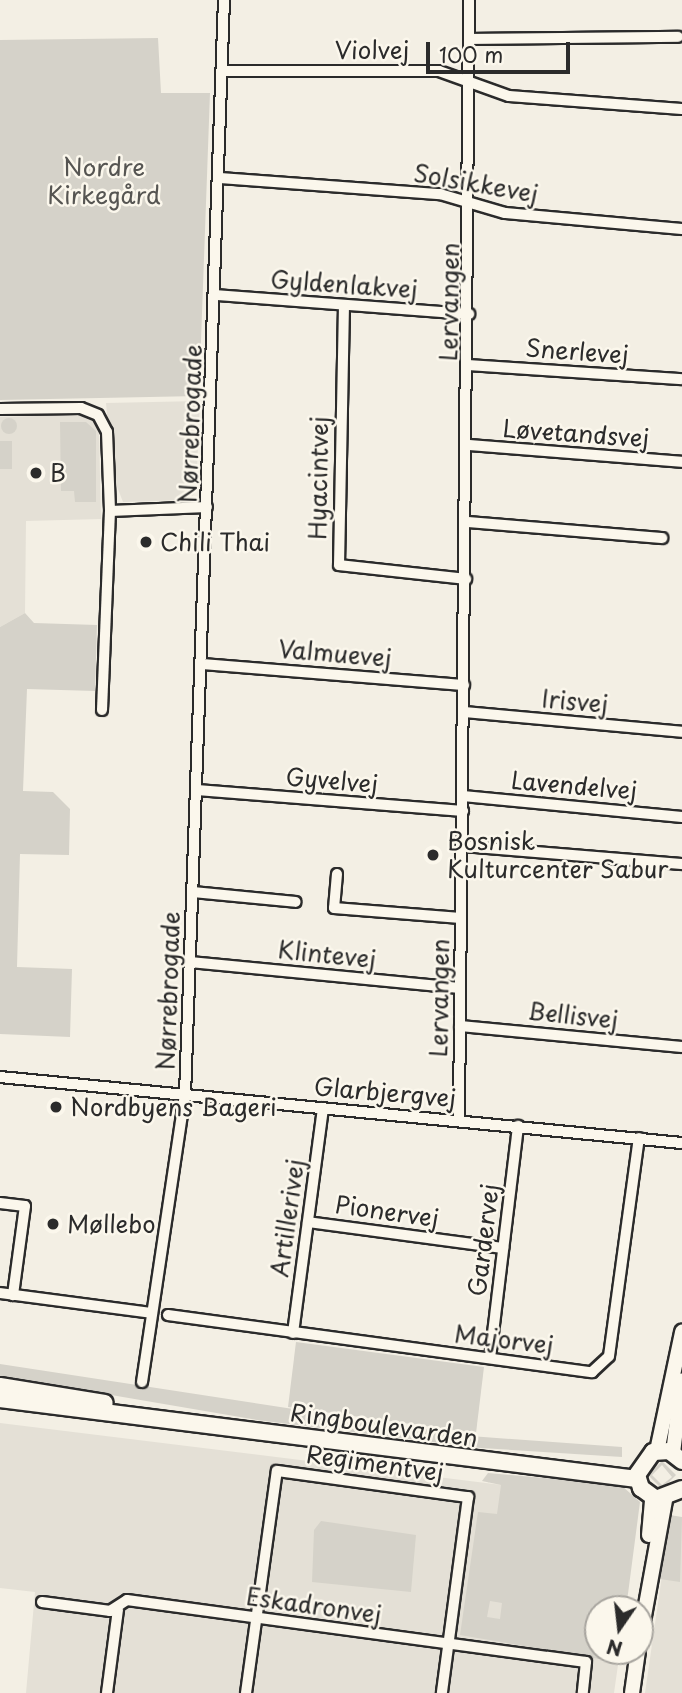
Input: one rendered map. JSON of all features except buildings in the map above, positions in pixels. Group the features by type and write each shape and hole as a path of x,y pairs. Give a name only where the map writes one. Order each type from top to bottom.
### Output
{"main road":[{"name":"Ringboulevarden","path":"0,1385 182,1420"},
{"name":"Ringboulevarden","path":"0,1399 579,1471 638,1473"},
{"path":"671,1455 638,1473 658,1499 682,1489"}],"street":[{"name":"Nørrebrogade","path":"142,1382 185,1095 225,71 224,0"},
{"name":"Lervangen","path":"458,1121 470,314 472,83 469,0"},
{"path":"471,38 678,37"},
{"name":"Violvej","path":"225,71 439,71 509,96 682,110"},
{"name":"Solsikkevej","path":"220,178 440,194 505,213 682,229"},
{"name":"Gyldenlakvej","path":"216,295 470,314"},
{"name":"Hyacintvej","path":"344,305 338,565 466,579"},
{"name":"Snerlevej","path":"469,365 682,379"},
{"path":"0,409 81,408 98,415 107,432 110,511 102,710"},
{"name":"Løvetandsvej","path":"468,445 682,462"},
{"path":"110,511 207,507"},
{"path":"467,522 662,538"},
{"name":"Valmuevej","path":"201,664 464,685"},
{"name":"Irisvej","path":"464,712 682,732"},
{"name":"Gyvelvej","path":"197,790 463,811"},
{"name":"Lavendelvej","path":"463,796 682,817"},
{"path":"462,846 682,864"},
{"name":"Lervangen","path":"337,874 334,908 461,918"},
{"name":"Nørrebrogade","path":"193,892 296,902"},
{"name":"Klintevej","path":"190,962 460,988"},
{"name":"Bellisvej","path":"460,1026 682,1047"},
{"name":"Glarbjergvej","path":"0,1077 682,1143"},
{"name":"Artillerivej","path":"293,1333 323,1108"},
{"name":"Gardervej","path":"490,1358 518,1126"},
{"name":"Majorvej","path":"168,1315 592,1372 606,1362 639,1138"},
{"path":"0,1202 25,1206 13,1294"},
{"name":"Pionervej","path":"308,1222 503,1248"},
{"path":"0,1293 152,1313"},
{"path":"671,1455 682,1332"},
{"path":"671,1455 682,1381"},
{"name":"Regimentvej","path":"256,1618 277,1471 468,1497 448,1644"},
{"path":"638,1595 658,1499"},
{"path":"646,1595 658,1499"},
{"name":"Eskadronvej","path":"42,1602 118,1610 127,1600 586,1662 583,1693"},
{"path":"107,1693 118,1610"},
{"path":"246,1693 256,1618"},
{"path":"442,1693 448,1644"},
{"path":"623,1693 626,1665"},
{"path":"632,1693 636,1665"}],"shaded area":[{"path":"200,401 196,492 189,500 123,502 113,476 106,403"},
{"path":"79,415 94,422 99,434 101,519 26,521 25,613 0,627 0,417"},
{"path":"0,1423 575,1494 595,1595 584,1595 584,1665 618,1665 614,1693 26,1693 35,1592 0,1588"},
{"path":"682,1519 682,1693 645,1693 649,1665 654,1665 654,1631 670,1520"}],"green space":[{"name":"Nordre Kirkegård","path":"158,38 161,93 210,93 199,396 0,400 0,40"},
{"path":"9,418 15,420 15,432 9,434 3,432 1,426 3,420"},
{"path":"60,422 86,422 96,431 96,502 75,502 74,491 61,491"},
{"path":"0,441 12,441 12,469 0,469"},
{"path":"25,613 34,623 97,625 95,691 27,689 23,791 53,792 70,809 69,855 20,854 17,967 72,969 70,1037 0,1034 0,627"},
{"path":"296,1342 484,1367 476,1433 288,1407"},
{"path":"0,1364 470,1436 622,1447 622,1457 481,1448 257,1420 0,1376"},
{"path":"662,1461 676,1475 662,1489 648,1475","holes":["662,1465 672,1477 662,1485 652,1475"]},
{"path":"488,1473 621,1485 640,1502 628,1595 584,1595 584,1656 460,1635 478,1512 497,1514 501,1485 482,1481","holes":["490,1601 502,1603 500,1619 487,1617"]},
{"path":"670,1515 682,1517 680,1582 660,1579"},
{"path":"321,1521 416,1535 411,1592 312,1582 314,1530"}],"place":[{"name":"B","path":"36,473"},
{"name":"Chili Thai","path":"146,542"},
{"name":"Bosnisk Kulturcenter Sabur","path":"433,855"},
{"name":"Nordbyens Bageri","path":"56,1107"},
{"name":"Møllebo","path":"53,1224"}]}
